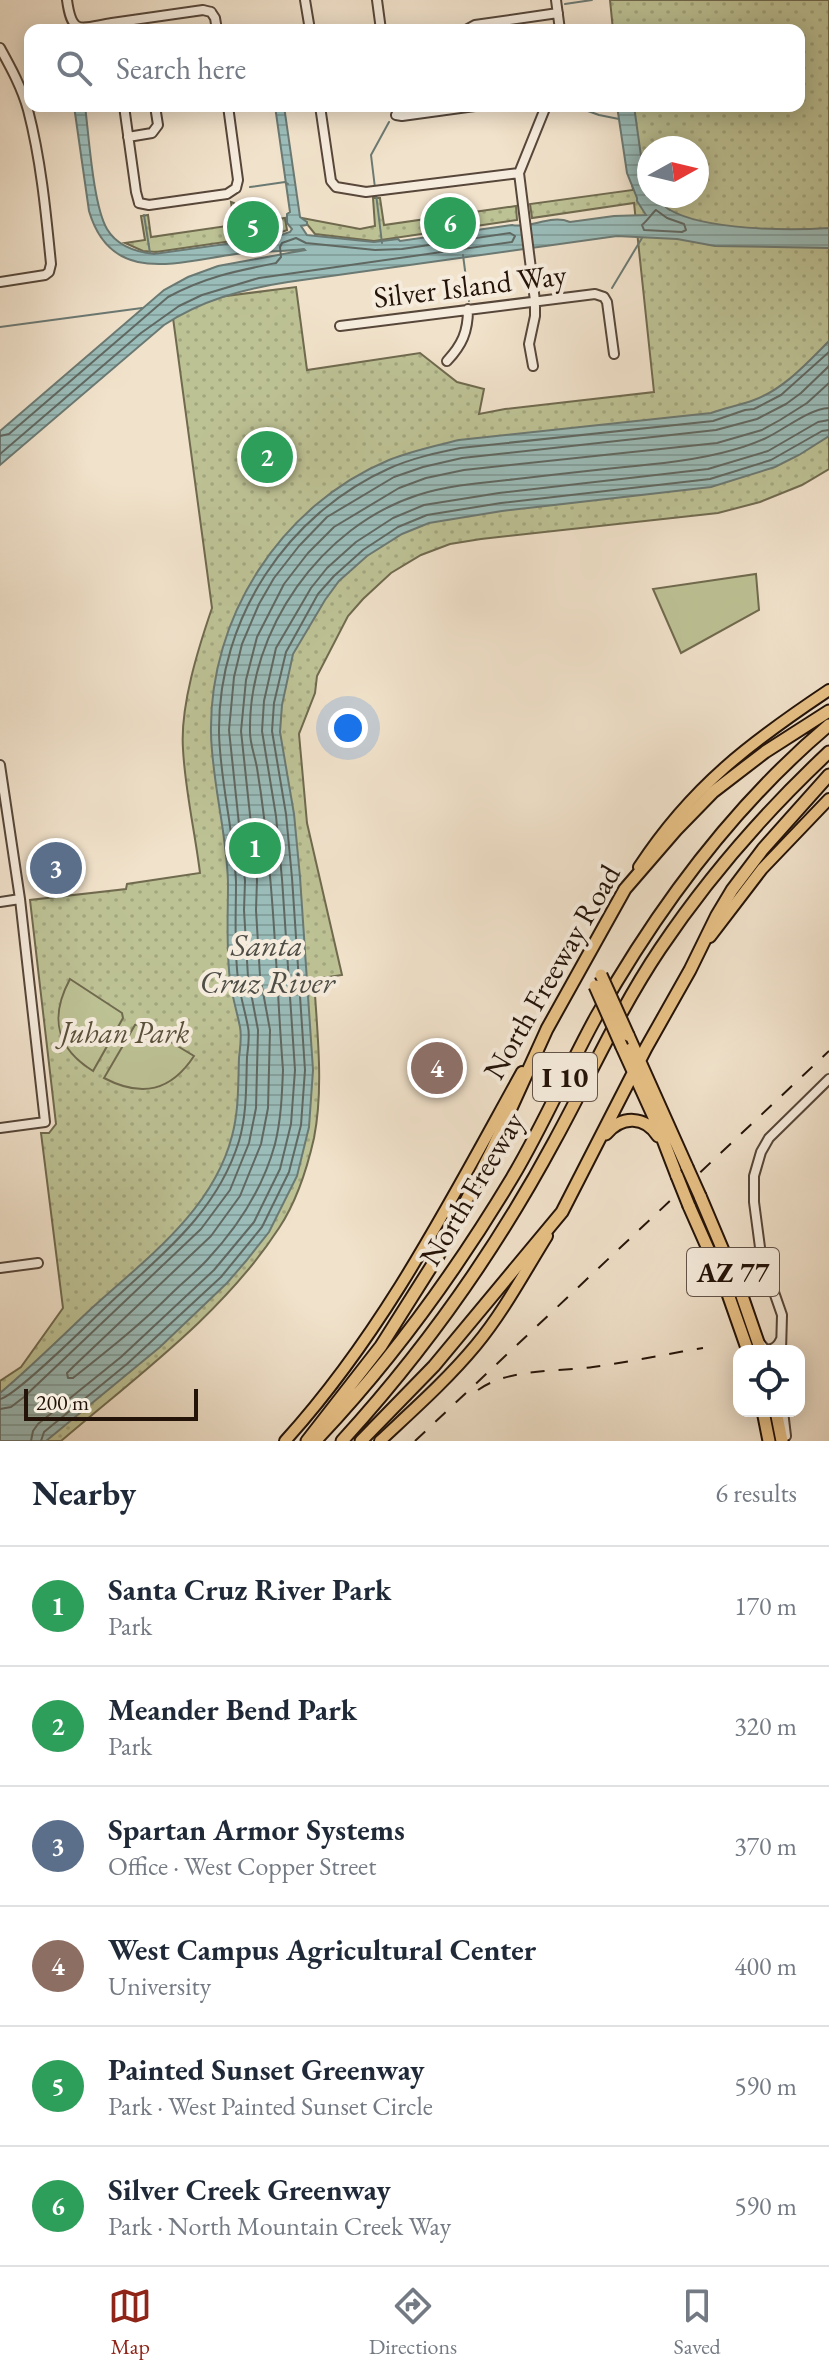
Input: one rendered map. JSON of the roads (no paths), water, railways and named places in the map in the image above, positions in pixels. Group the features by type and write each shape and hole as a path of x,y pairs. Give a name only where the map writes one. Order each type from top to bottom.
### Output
{"highway":[{"path":"625,889 713,792 758,757 829,711"},
{"name":"North Freeway","path":"316,1441 397,1347 456,1265 512,1176 620,976 681,885 743,810 829,725"},
{"name":"North Freeway","path":"342,1441 411,1359 490,1249 555,1140 616,1021 681,918 758,822 829,752"},
{"path":"361,1441 434,1366 562,1212 639,1061 690,970 709,928 732,890 763,849 829,775"},
{"name":"North Freeway Road","path":"547,1029 625,889"},
{"name":"AZ 77","path":"583,964 601,975 737,1282 759,1345"},
{"name":"AZ 77","path":"583,964 657,1124 728,1294 746,1345"},
{"path":"307,1441 381,1346 438,1256 492,1150 547,1029"},
{"path":"588,1162 611,1128 629,1120 641,1121 653,1128 669,1158"},
{"path":"764,1417 769,1441"},
{"path":"778,1417 784,1441"}],"main road":[{"name":"North Freeway Road","path":"625,889 670,824 717,774 758,739 829,690"},
{"path":"690,970 744,891 828,801"},
{"name":"North Freeway Road","path":"285,1441 336,1381 381,1318 547,1029"},
{"path":"380,1441 477,1344 513,1293 562,1212"}],"street":[{"path":"67,0 69,17 73,24"},
{"path":"305,0 309,24"},
{"path":"377,0 380,24"},
{"path":"556,0 559,24"},
{"path":"123,24 203,10 213,10 216,24"},
{"path":"482,24 558,13"},
{"path":"0,48 24,99"},
{"path":"0,282 51,272 38,160 29,112"},
{"path":"125,112 138,204 149,205 238,190 229,112"},
{"path":"128,137 152,133 158,125 156,112"},
{"path":"321,112 332,185 343,189 366,192 519,173"},
{"path":"393,113 402,116 431,112"},
{"path":"533,366 529,344 535,301 519,173 544,112"},
{"name":"Silver Island Way","path":"340,326 595,294 604,296 614,354"},
{"path":"447,361 463,342 468,309"},
{"path":"0,765 20,899 45,1122 0,1128"},
{"path":"0,902 20,899"},
{"path":"781,1345 781,1311 763,1261 757,1222 753,1184 755,1168 773,1134 829,1079"},
{"path":"0,1268 38,1263"},
{"path":"755,1333 761,1346 767,1349 776,1347 782,1334"},
{"path":"783,1417 784,1441"}],"water":[{"path":"75,112 86,112 98,204 107,229 122,244 154,254 275,237 290,232 276,112 285,112 300,217 307,222 307,225 301,226 307,235 374,242 400,241 555,220 570,222 646,215 642,208 668,208 685,217 725,225 770,229 829,228 829,248 715,246 677,239 617,236 288,282 239,292 208,302 164,325 0,465 0,431 164,290 218,266 305,250 149,264 130,260 113,250 99,235 89,211"},
{"path":"618,112 635,112 638,136 637,198 627,173"},
{"name":"Santa Cruz River","path":"829,341 829,436 775,467 711,487 502,511 429,523 402,534 367,556 339,581 293,654 282,705 280,732 294,814 313,1070 309,1127 297,1176 269,1232 246,1261 160,1347 46,1441 0,1441 0,1393 176,1231 210,1187 223,1163 232,1136 237,1107 241,1035 229,968 227,864 211,733 214,690 223,648 238,608 259,570 285,536 315,505 350,480 389,460 459,440 711,413 754,400 775,389"}],"waterway":[{"path":"565,4 592,0"},
{"path":"591,112 619,119"},
{"path":"375,188 371,155 389,122"},
{"path":"250,187 288,184"},
{"path":"376,194 382,243"},
{"path":"144,215 150,253"},
{"path":"612,288 642,238"},
{"path":"463,255 469,301"},
{"path":"0,327 142,308"}],"railway":[{"path":"415,1441 829,1051"},
{"path":"478,1390 518,1374 593,1367 703,1348"}],"place":[{"name":"Silver Creek Greenway","path":"450,223"},
{"name":"Painted Sunset Greenway","path":"253,227"},
{"name":"Meander Bend Park","path":"267,457"},
{"name":"Santa Cruz River Park","path":"255,848"},
{"name":"Spartan Armor Systems","path":"56,868"},
{"name":"West Campus Agricultural Center","path":"437,1068"}],"park label":[{"name":"Juhan Park","path":"125,1033"}]}
